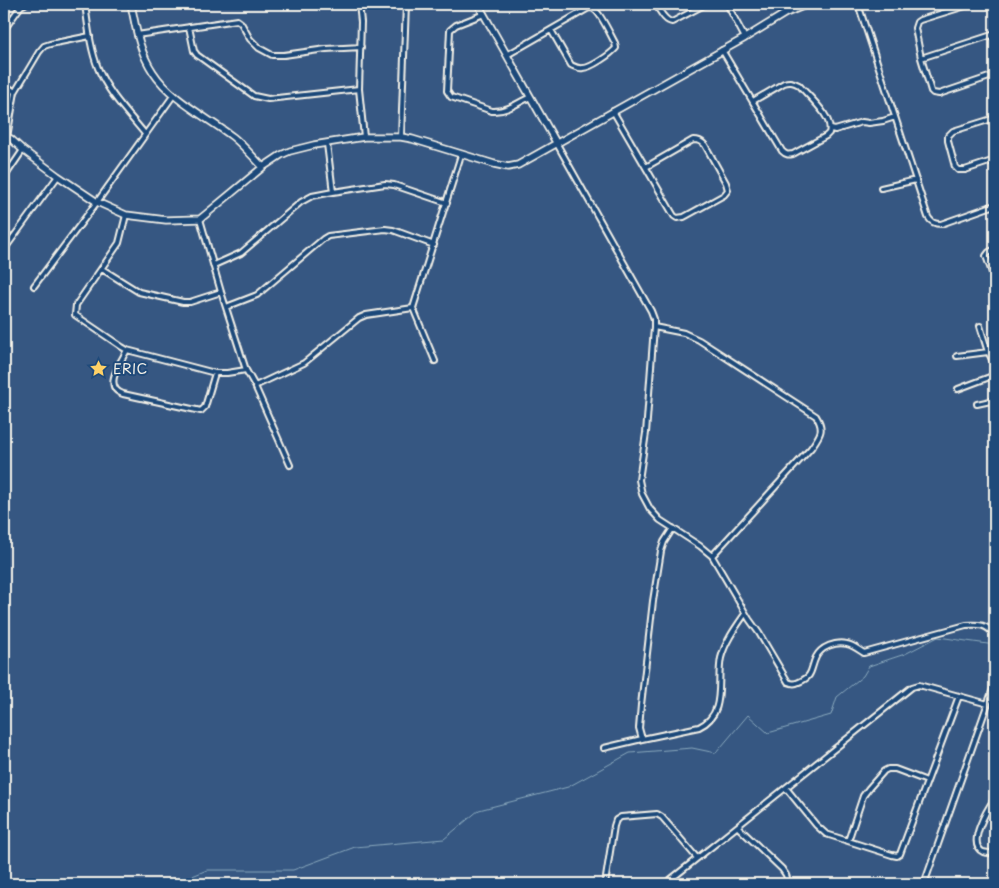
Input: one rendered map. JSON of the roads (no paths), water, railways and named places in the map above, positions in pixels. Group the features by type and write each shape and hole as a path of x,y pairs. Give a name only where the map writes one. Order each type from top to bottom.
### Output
{"street":[{"path":"4,30 21,6 25,4"},
{"path":"85,4 93,51 98,68 114,97 145,134"},
{"path":"132,4 137,35 143,53 153,72 173,96 235,139 263,167"},
{"path":"359,4 361,22 359,88 364,137"},
{"path":"401,137 406,4"},
{"path":"478,4 654,319 646,433 639,480 642,494 650,510 660,520 712,556 745,614 759,633 788,682 794,684 810,676 816,656 827,646 838,643 847,644 864,653 966,625 979,624 990,629 995,636"},
{"path":"655,4 669,22 706,4"},
{"path":"727,4 745,38"},
{"path":"90,36 44,46 15,92 5,137 11,139 58,176 97,202 126,216 166,220 200,219 263,167 281,155 290,150 314,145 364,137 401,137 494,164 508,167 518,165 745,38 786,13 808,4"},
{"path":"858,4 928,217 933,223 941,224 995,205"},
{"path":"972,4 917,22 915,28 920,58 931,91 936,94 995,75"},
{"path":"507,55 551,30 591,8 595,9 616,48 587,68 576,68 551,30"},
{"path":"484,14 456,25 450,30 448,94 451,97 498,112 530,97"},
{"path":"137,35 237,20 241,23 250,39 259,48 272,55 361,47"},
{"path":"188,27 194,51 197,55 254,96 268,99 359,88"},
{"path":"920,58 995,34"},
{"path":"722,50 785,154 793,154 826,136 831,129 826,115 795,82 784,83 753,101"},
{"path":"4,84 15,92"},
{"path":"34,286 173,96"},
{"path":"613,111 671,212 678,218 684,217 724,195 728,190 704,144 698,140 693,140 646,166"},
{"path":"831,129 836,130 862,122 875,122 895,117"},
{"path":"995,118 954,131 948,136 955,167 958,170 965,170 995,160"},
{"path":"327,144 333,192"},
{"path":"4,178 23,150"},
{"path":"435,361 413,308 461,155"},
{"path":"4,250 58,176"},
{"path":"881,188 916,180"},
{"path":"214,265 240,253 306,198 386,184 447,203"},
{"path":"126,216 119,243 76,305 75,315 128,350 215,373 246,370"},
{"path":"200,219 246,370 290,465"},
{"path":"226,307 257,295 322,239 328,236 385,229 393,230 434,245"},
{"path":"995,249 986,256 995,281"},
{"path":"102,269 139,292 183,302 190,302 221,292"},
{"path":"255,386 304,363 359,318 366,315 413,308"},
{"path":"980,326 988,352 995,366"},
{"path":"654,327 684,333 699,340 816,416 820,423 820,436 811,448 712,556"},
{"path":"128,350 113,378 114,387 123,394 201,411 205,407 215,373"},
{"path":"957,356 988,352"},
{"path":"958,389 995,374"},
{"path":"977,404 995,400"},
{"path":"642,739 639,728 653,601 661,551 664,542 673,528"},
{"path":"604,748 699,727 711,719 718,703 721,657 732,634 745,614"},
{"path":"924,884 995,683"},
{"path":"665,884 912,687 919,685 988,704"},
{"path":"786,788 826,834 897,856 900,854 959,696"},
{"path":"848,841 863,796 884,771 895,769 927,780"},
{"path":"995,798 990,805 976,841 982,852 995,854"},
{"path":"605,884 614,826 616,820 621,817 657,814 662,816 697,858"},
{"path":"738,827 782,869 789,884"}],"waterway":[{"path":"173,884 207,870 293,870 355,847 444,839 479,810 568,787 630,753 692,748 716,753 748,715 768,733 831,715 837,697 863,676 869,666 905,654 938,637 995,645"},
{"path":"126,884 131,882 140,884"}],"place":[{"name":"ERIC","path":"99,369"}]}
